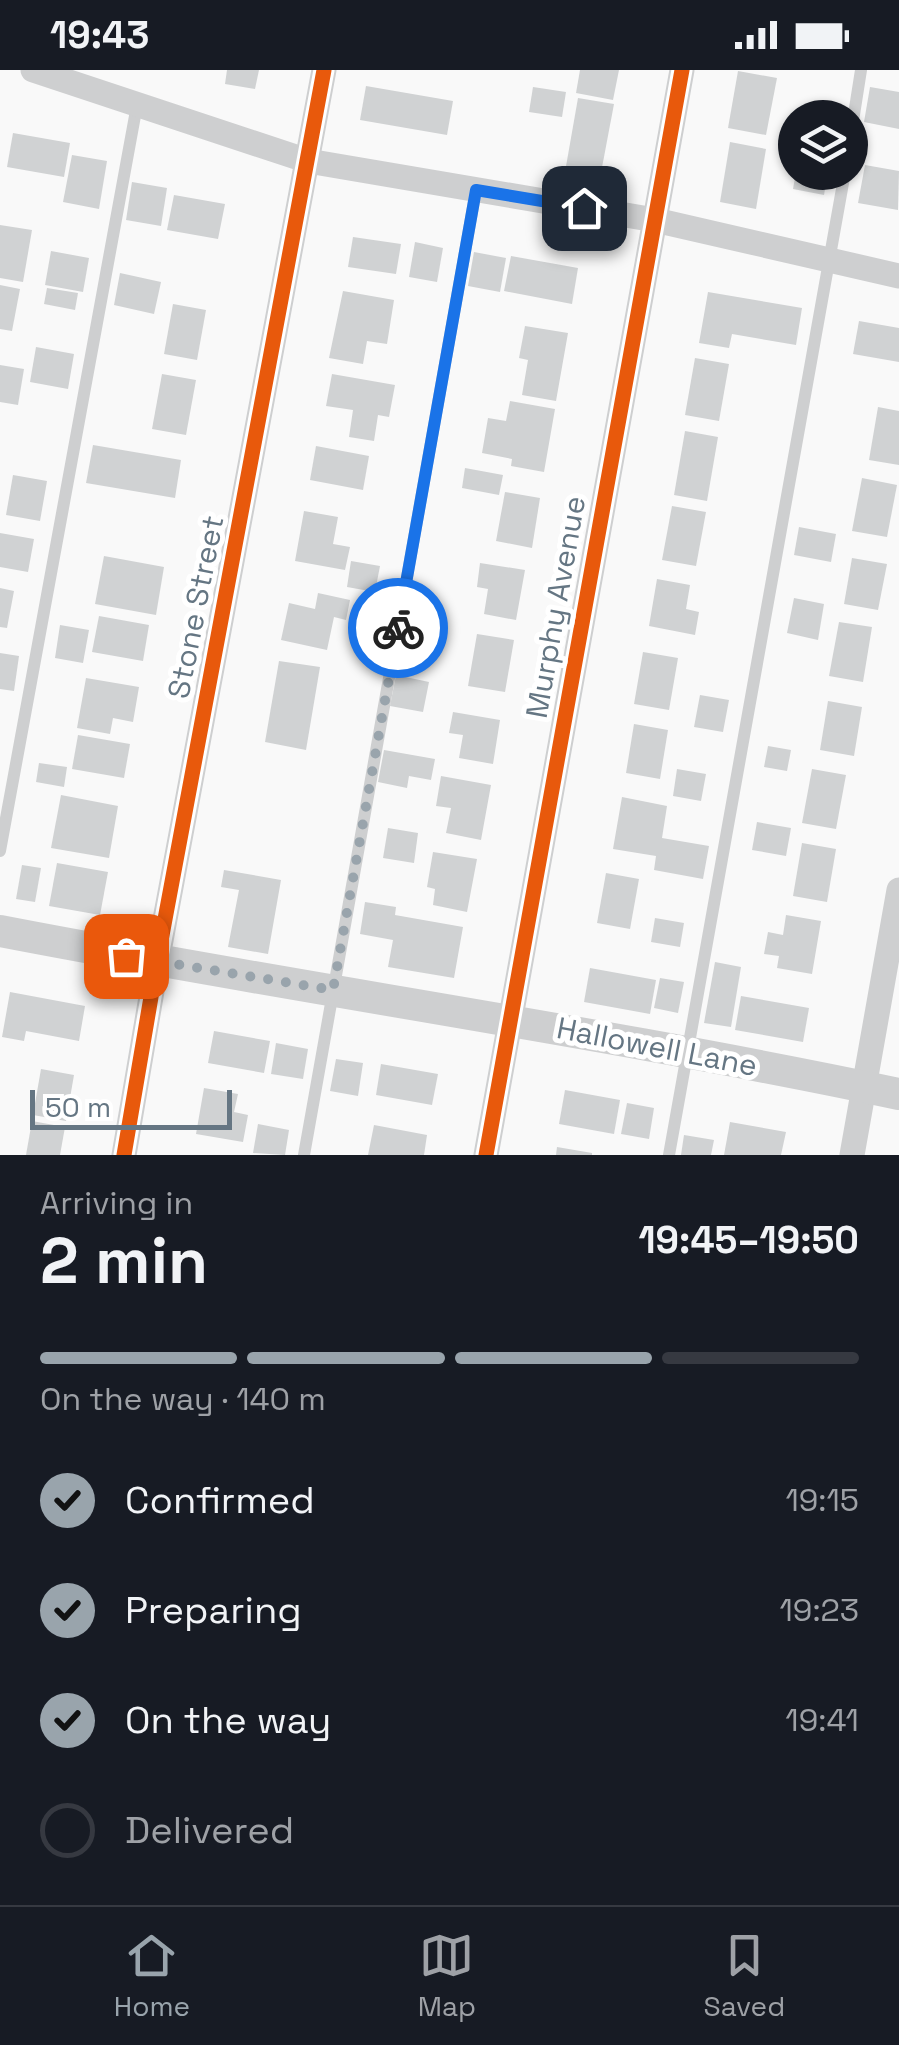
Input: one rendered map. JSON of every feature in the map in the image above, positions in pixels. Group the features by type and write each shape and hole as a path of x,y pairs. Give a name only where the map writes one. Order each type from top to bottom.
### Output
{"street":[{"path":"33,70 308,161 655,220 899,276"},
{"name":"Stone Street","path":"124,1155 324,70"},
{"name":"Murphy Avenue","path":"486,1155 682,70"},
{"path":"852,1155 899,890"},
{"name":"Hallowell Lane","path":"0,931 157,962 509,1018 899,1094"}],"lane":[{"path":"856,100 861,70"},
{"path":"0,851 136,105"},
{"path":"304,1155 476,190"},
{"path":"670,1155 842,190"}],"building":[{"path":"227,70 259,70 255,89 225,84"},
{"path":"580,70 619,70 613,100 576,93"},
{"path":"738,71 777,78 766,135 728,128"},
{"path":"366,86 453,101 447,135 360,120"},
{"path":"533,87 566,92 562,117 529,112"},
{"path":"870,87 899,92 899,129 868,123"},
{"path":"578,98 614,104 600,178 565,172"},
{"path":"13,133 70,143 64,177 7,167"},
{"path":"730,142 766,149 756,209 720,202"},
{"path":"72,155 107,161 99,209 63,202"},
{"path":"868,166 899,171 898,210 858,203 860,190 868,190"},
{"path":"132,182 167,188 161,226 126,220"},
{"path":"798,190 825,190 824,195"},
{"path":"174,195 225,204 218,239 167,230"},
{"path":"0,225 32,230 23,282 0,278"},
{"path":"353,237 401,244 396,274 348,267"},
{"path":"415,242 443,248 437,282 409,277"},
{"path":"51,251 89,258 83,292 45,285"},
{"path":"474,252 506,258 500,292 468,286"},
{"path":"511,256 578,268 572,304 504,291"},
{"path":"120,273 161,282 154,314 114,305"},
{"path":"0,285 20,289 12,331 0,329"},
{"path":"47,288 78,293 75,310 44,304"},
{"path":"343,291 394,300 387,344 367,341 363,364 329,358"},
{"path":"708,292 802,308 796,345 732,334 729,348 699,343"},
{"path":"173,304 206,310 197,360 164,354"},
{"path":"859,321 899,328 899,362 853,354"},
{"path":"525,326 568,333 556,401 522,395 528,360 519,358"},
{"path":"36,347 74,354 68,389 30,382"},
{"path":"695,358 729,364 719,421 685,415"},
{"path":"0,365 24,369 18,405 0,402"},
{"path":"162,374 196,380 186,435 152,429"},
{"path":"332,374 395,385 389,417 378,415 374,441 349,437 353,410 326,406"},
{"path":"510,401 555,409 544,472 511,466 512,459 482,453 488,418 506,421"},
{"path":"878,407 899,411 899,465 869,460"},
{"path":"685,431 718,437 707,501 674,495"},
{"path":"93,445 181,460 175,498 86,483"},
{"path":"316,446 369,456 363,490 310,480"},
{"path":"465,468 503,475 499,495 462,488"},
{"path":"13,475 47,481 40,521 6,515"},
{"path":"862,478 897,485 887,537 852,531"},
{"path":"505,492 540,498 532,548 496,541"},
{"path":"672,506 706,512 696,566 662,560"},
{"path":"304,511 338,517 333,544 350,547 345,570 295,561"},
{"path":"799,527 836,534 831,562 794,555"},
{"path":"0,533 34,539 28,572 0,567"},
{"path":"104,556 164,567 156,615 95,604"},
{"path":"852,558 887,564 878,610 844,604"},
{"path":"351,561 380,566 375,592 347,587"},
{"path":"480,563 525,570 516,620 484,614 488,589 477,587"},
{"path":"657,579 690,585 686,609 699,612 695,635 649,626"},
{"path":"0,588 14,591 7,628 0,627"},
{"path":"318,593 350,600 346,620 334,617 327,650 281,640 289,603 315,609"},
{"path":"794,598 824,604 818,640 787,633"},
{"path":"99,616 149,625 143,661 92,652"},
{"path":"839,622 872,627 863,682 829,676"},
{"path":"60,625 89,630 83,663 55,658"},
{"path":"477,634 514,640 505,692 468,686"},
{"path":"643,652 678,658 669,710 634,704"},
{"path":"0,653 19,656 14,691 0,689"},
{"path":"279,661 320,667 306,750 265,742"},
{"path":"396,675 429,682 423,712 390,706"},
{"path":"86,678 139,687 133,722 113,718 110,734 77,728"},
{"path":"700,695 729,700 723,732 694,727"},
{"path":"828,701 862,707 854,756 820,750"},
{"path":"453,712 500,720 493,764 459,758 463,735 449,733"},
{"path":"634,724 668,730 660,779 626,773"},
{"path":"78,735 130,744 124,778 72,769"},
{"path":"768,746 791,750 787,771 764,767"},
{"path":"384,750 435,759 431,780 409,776 407,788 378,782"},
{"path":"39,763 67,767 64,787 36,782"},
{"path":"677,769 706,774 701,801 673,796"},
{"path":"812,769 846,775 836,829 802,823"},
{"path":"441,776 491,785 481,840 446,833 451,808 436,806"},
{"path":"61,795 118,806 109,858 51,848"},
{"path":"622,797 667,806 662,838 709,846 703,879 654,870 656,856 613,849"},
{"path":"757,822 791,828 786,856 752,850"},
{"path":"388,828 418,833 414,863 383,858"},
{"path":"802,843 836,849 827,902 793,896"},
{"path":"433,852 477,859 467,912 433,905 435,889 427,887"},
{"path":"57,863 108,872 100,915 49,906"},
{"path":"22,865 41,868 35,902 16,899"},
{"path":"224,870 281,880 268,954 228,947 239,890 221,887"},
{"path":"606,873 639,879 630,929 597,923"},
{"path":"365,902 396,907 395,915 463,927 454,978 388,967 393,940 360,934"},
{"path":"786,915 821,921 812,974 777,968 779,956 764,954 768,932 783,935"},
{"path":"655,918 684,923 680,947 651,942"},
{"path":"715,962 741,967 731,1027 704,1023"},
{"path":"590,968 656,980 650,1014 584,1002"},
{"path":"660,978 684,982 678,1013 654,1008"},
{"path":"10,992 85,1006 79,1041 26,1031 24,1041 2,1037"},
{"path":"741,996 809,1008 803,1042 735,1030"},
{"path":"214,1031 270,1041 264,1073 208,1063"},
{"path":"276,1043 308,1049 303,1079 271,1074"},
{"path":"336,1059 363,1063 358,1096 330,1091"},
{"path":"381,1064 438,1074 432,1105 376,1095"},
{"path":"41,1069 74,1075 66,1121 33,1115"},
{"path":"204,1088 238,1094 234,1112 248,1115 243,1142 196,1134"},
{"path":"565,1090 620,1100 614,1134 559,1124"},
{"path":"627,1103 654,1108 649,1139 621,1134"},
{"path":"32,1121 65,1127 60,1155 26,1155"},
{"path":"730,1122 786,1132 781,1155 724,1155"},
{"path":"258,1124 289,1130 285,1155 253,1153"},
{"path":"374,1125 427,1135 424,1155 368,1155"},
{"path":"684,1135 714,1140 711,1155 681,1155"},
{"path":"557,1147 592,1153 592,1155 556,1155"}],"cycle path":[{"path":"124,1155 324,70"},
{"path":"486,1155 682,70"}],"way so far":[{"path":"126,956 333,990 398,628"}],"route":[{"path":"398,628 476,190 584,208"}]}
